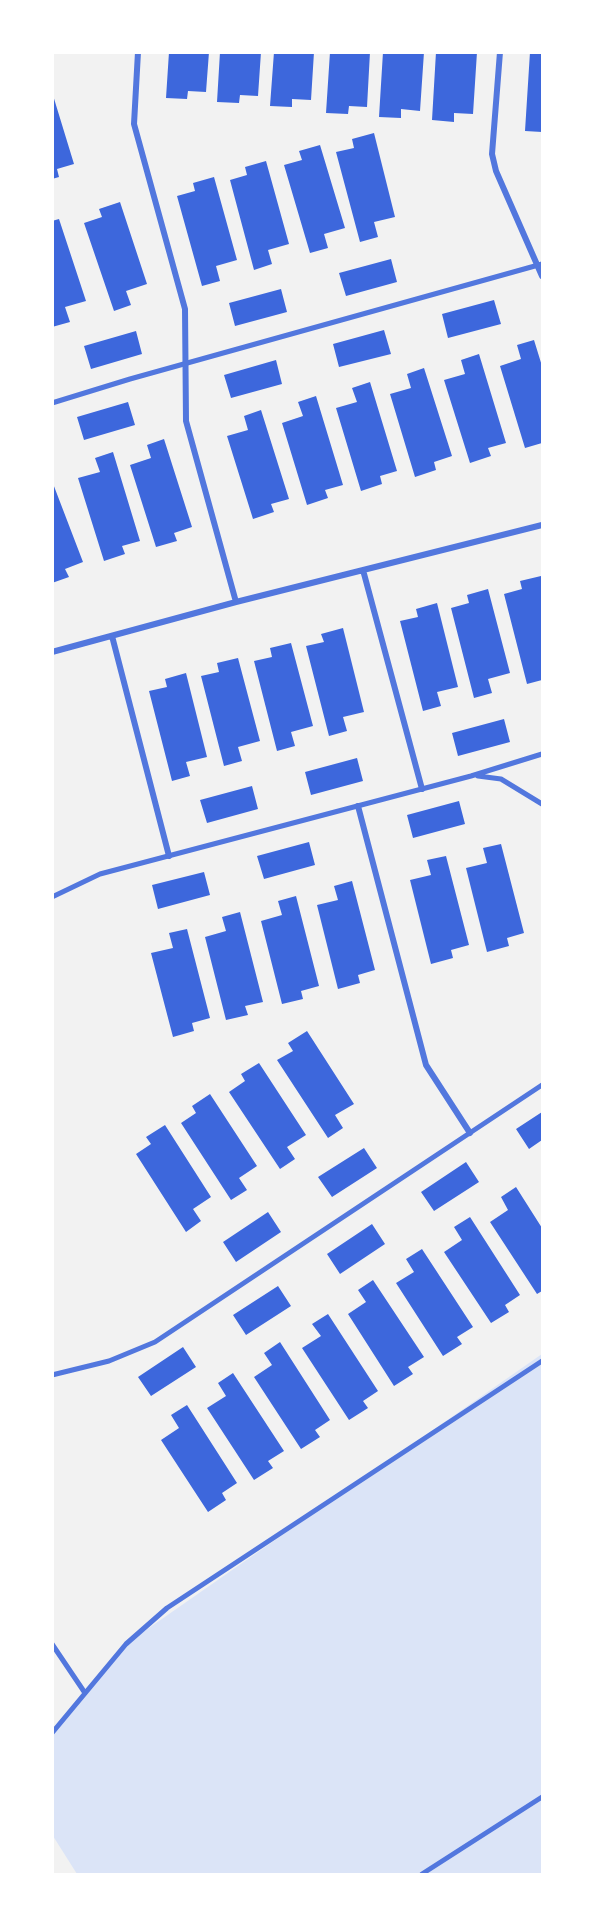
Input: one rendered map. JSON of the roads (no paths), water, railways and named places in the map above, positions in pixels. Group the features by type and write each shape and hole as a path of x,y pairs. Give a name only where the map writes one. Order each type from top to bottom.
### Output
{"street":[{"path":"138,52 134,124 185,309 186,421 236,601"},
{"path":"500,52 492,154 496,171 541,265 542,276"},
{"path":"52,652 236,601 542,526"},
{"path":"363,570 422,789"},
{"path":"112,636 169,856"},
{"path":"358,806 426,1065 470,1133"}],"lane":[{"path":"52,403 541,265"},
{"path":"52,897 100,874 471,776 542,754"},
{"path":"471,776 500,779 542,804"},
{"path":"52,1374 109,1362 155,1342 542,1085"},
{"path":"52,1733 126,1644 167,1608 542,1361"},
{"path":"52,1644 85,1693"},
{"path":"422,1874 542,1797"}]}
